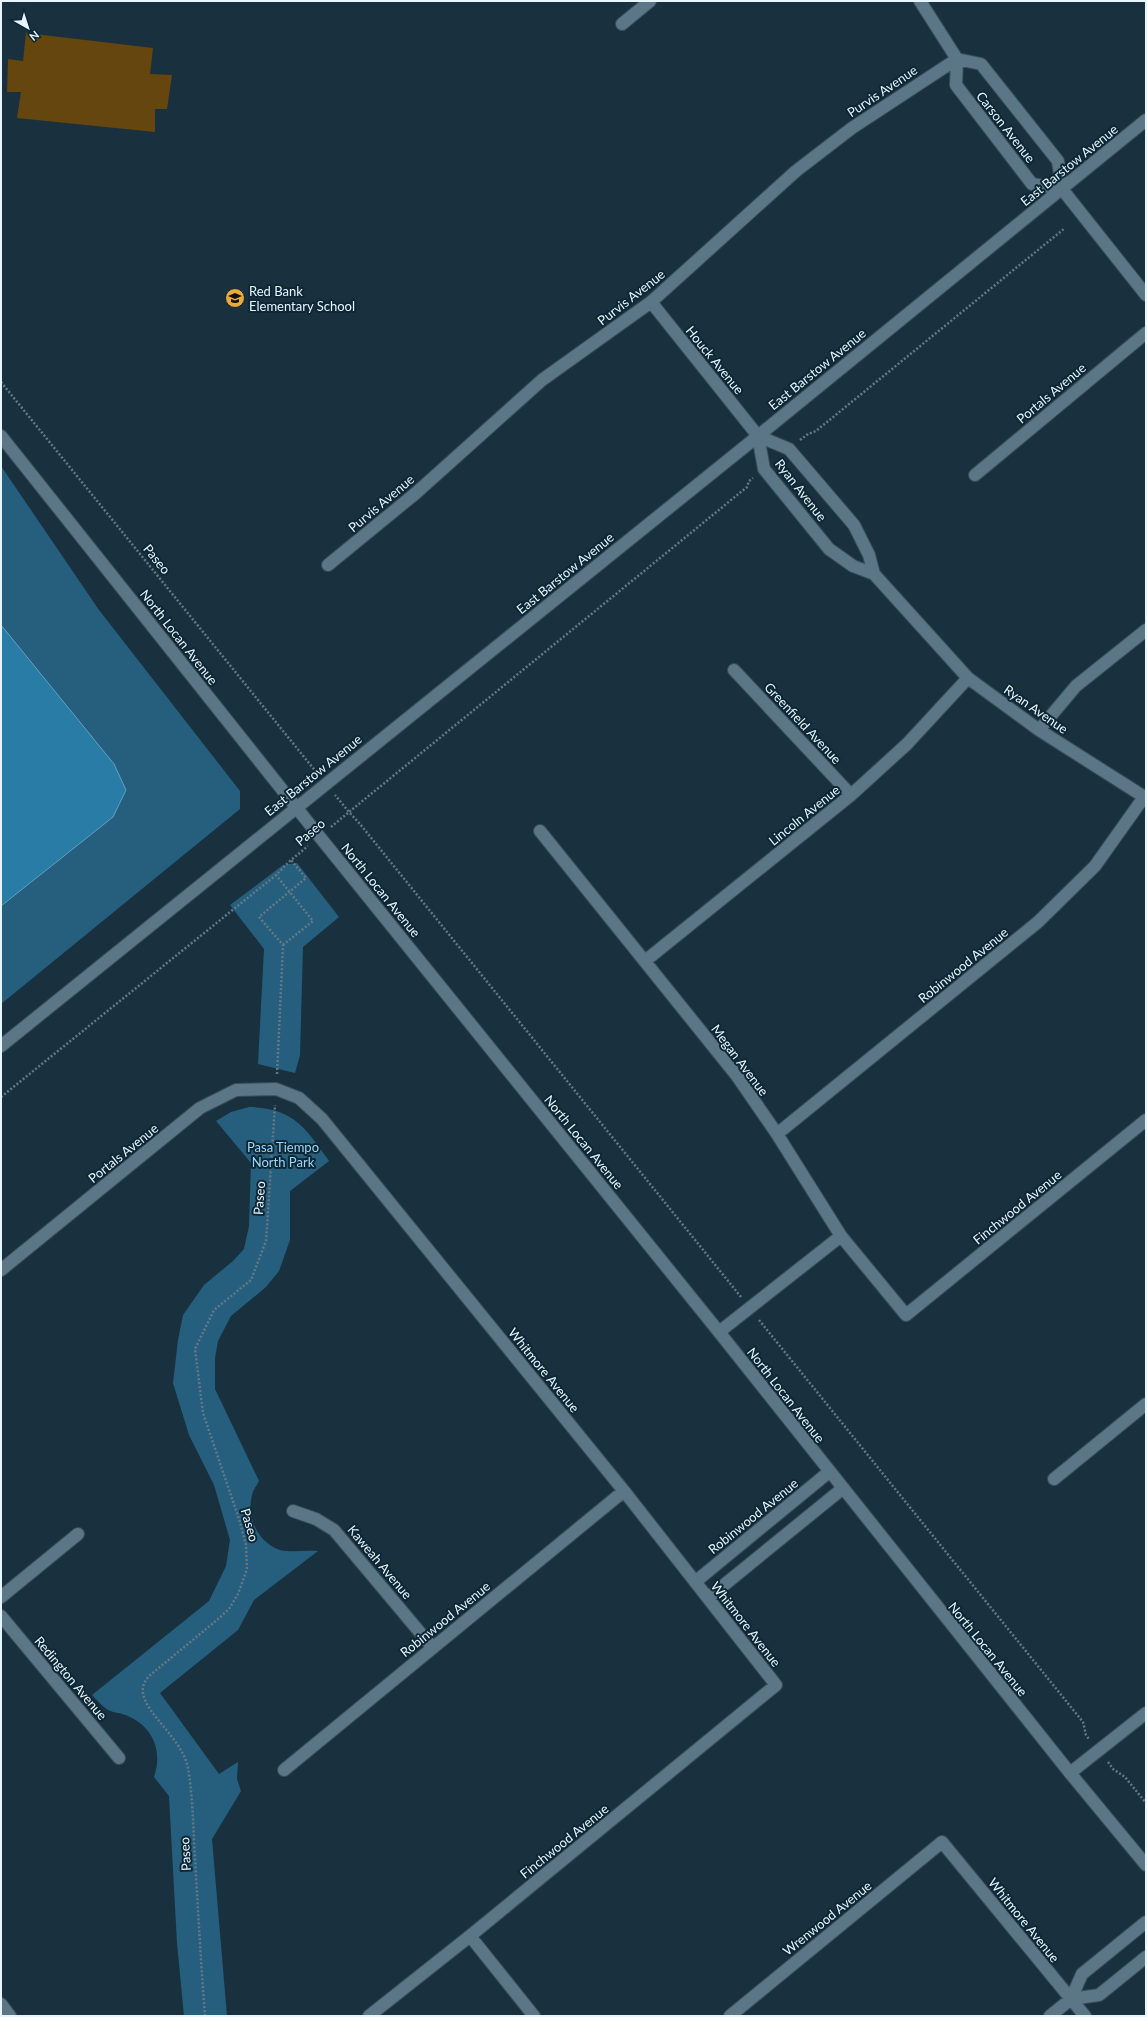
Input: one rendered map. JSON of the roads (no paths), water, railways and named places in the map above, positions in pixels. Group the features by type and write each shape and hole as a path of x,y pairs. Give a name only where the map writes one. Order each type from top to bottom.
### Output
{"street":[{"path":"622,24 650,1"},
{"path":"920,1 957,59"},
{"name":"Carson Avenue","path":"957,59 980,64 990,76 1058,161 1062,189 1032,184 956,85 957,59"},
{"name":"Purvis Avenue","path":"328,565 416,493 542,380 651,302 796,171 852,128 957,59"},
{"name":"East Barstow Avenue","path":"1,1046 296,806 758,436 1146,120"},
{"path":"1062,189 1146,295"},
{"name":"Houck Avenue","path":"651,302 758,436"},
{"name":"Portals Avenue","path":"975,475 1146,333"},
{"name":"North Locan Avenue","path":"1,436 319,836 719,1332 842,1489 1070,1773 1146,1865"},
{"name":"Ryan Avenue","path":"758,436 790,449 854,525 870,554 874,574"},
{"name":"Ryan Avenue","path":"758,436 764,469 829,549 853,566 874,574 968,678 1039,730 1145,797"},
{"path":"1039,730 1076,686 1146,630"},
{"name":"Greenfield Avenue","path":"734,670 851,795"},
{"name":"Lincoln Avenue","path":"645,961 851,795 907,744 968,678"},
{"name":"Robinwood Avenue","path":"777,1134 1038,922 1095,866 1145,797"},
{"name":"Megan Avenue","path":"540,831 737,1076 777,1134 841,1236 906,1315"},
{"name":"Portals Avenue","path":"1,1270 200,1108 236,1090 276,1089"},
{"name":"Whitmore Avenue","path":"276,1089 300,1098 322,1119 624,1491 776,1685"},
{"name":"Finchwood Avenue","path":"906,1315 1146,1120"},
{"path":"719,1332 841,1236"},
{"path":"1054,1478 1146,1404"},
{"name":"Robinwood Avenue","path":"695,1582 829,1472"},
{"path":"708,1598 842,1489"},
{"name":"Robinwood Avenue","path":"284,1770 624,1491"},
{"name":"Kaweah Avenue","path":"293,1511 316,1519 334,1530 433,1648"},
{"path":"1,1597 78,1534"},
{"name":"Redington Avenue","path":"1,1616 119,1758"},
{"name":"Finchwood Avenue","path":"369,2016 470,1936 776,1685"},
{"path":"1070,1773 1146,1713"},
{"name":"Whitmore Avenue","path":"942,1842 1085,2016"},
{"name":"Wrenwood Avenue","path":"730,2016 942,1842"},
{"path":"1050,2016 1071,1999 1082,1974 1146,1922"},
{"path":"470,1936 534,2016"},
{"path":"1071,1999 1099,1995 1146,1957"},
{"path":"1,2004 10,2016"}],"place":[{"name":"Red Bank Elementary School","path":"235,298"}],"park label":[{"name":"Pasa Tiempo North Park","path":"283,1154"}]}
